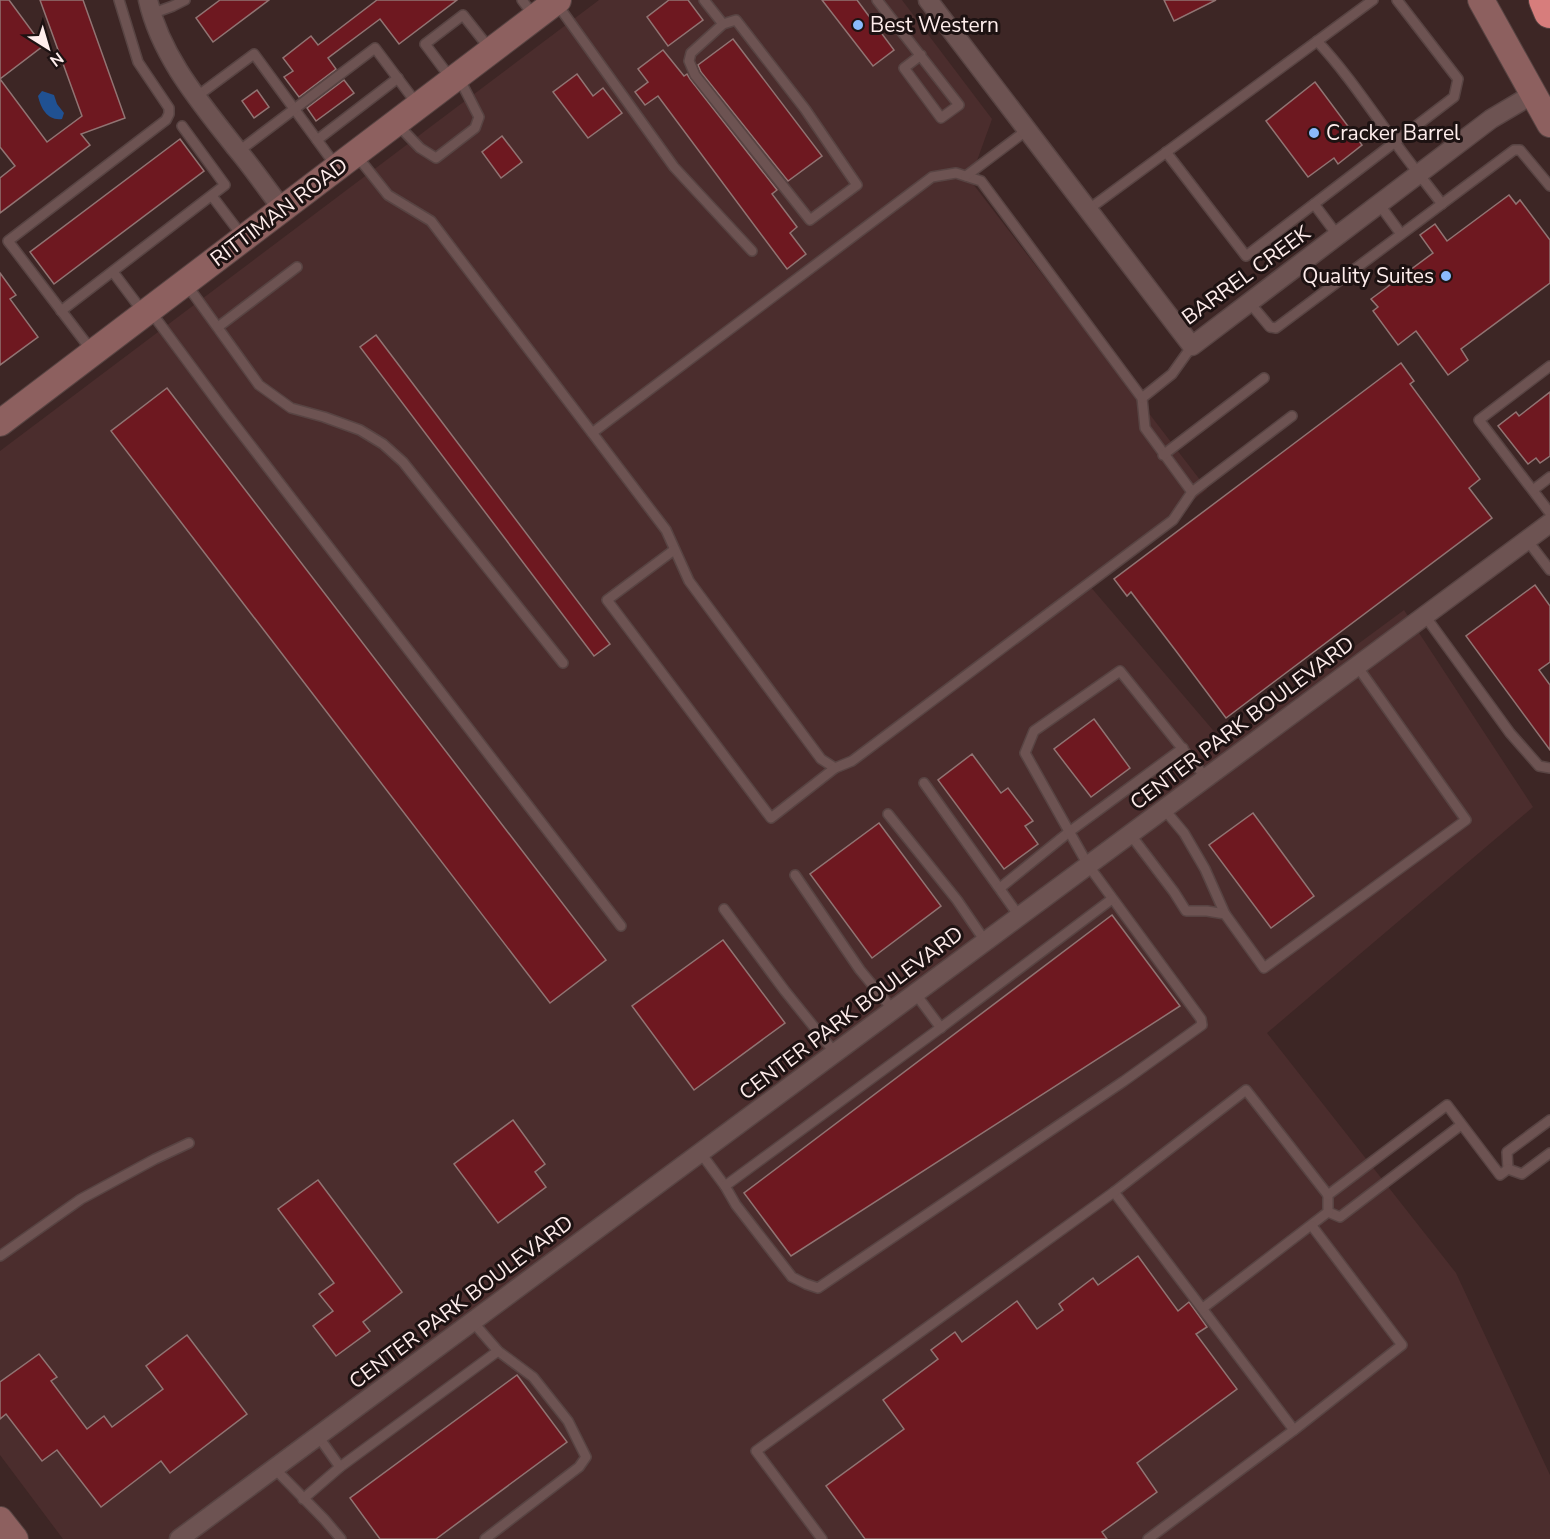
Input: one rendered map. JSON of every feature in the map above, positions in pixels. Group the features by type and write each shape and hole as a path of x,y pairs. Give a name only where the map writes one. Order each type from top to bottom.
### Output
{"highway":[{"path":"1545,0 1550,12"}],"main road":[{"path":"1481,0 1550,124"},
{"name":"RITTIMAN ROAD","path":"0,423 455,79 543,5"},
{"path":"0,1520 15,1539"}],"street":[{"name":"BARREL CREEK","path":"928,0 1192,346 1491,119 1533,94"},
{"path":"149,7 176,68 283,210"},
{"name":"CENTER PARK BOULEVARD","path":"179,1539 1550,523"}],"lane":[{"path":"93,353 8,241 166,120 169,114 169,108 138,62 119,0"},
{"path":"149,7 173,6 184,0"},
{"path":"704,0 723,24"},
{"path":"877,0 921,55 959,105 941,118 904,68 921,55"},
{"path":"1089,209 1373,0"},
{"path":"1166,152 1246,256 1454,96 1458,79 1397,0"},
{"path":"543,5 674,167 752,251"},
{"path":"396,123 420,147 436,158 444,152 475,128 479,117 455,79 424,44 463,15 491,51"},
{"path":"736,20 805,109 857,185 810,220 695,75 689,61 691,53 723,24 736,20"},
{"path":"1317,41 1358,89 1442,204"},
{"path":"239,151 375,48 419,106"},
{"path":"196,97 254,54 317,140 388,195 431,221 666,530 689,581 821,759 835,768"},
{"path":"317,140 398,78"},
{"path":"61,311 225,185 182,126"},
{"path":"966,176 1027,130"},
{"path":"1249,302 1270,327 1276,328 1516,149 1520,150 1550,186"},
{"path":"592,433 932,177 956,173 981,181 1142,398 1145,428 1192,492"},
{"path":"212,196 244,239"},
{"path":"1314,204 1338,236"},
{"path":"1379,204 1401,234"},
{"path":"218,327 297,267"},
{"path":"113,272 225,412 621,926"},
{"path":"186,283 259,385 291,408 360,430 382,444 403,462 563,663"},
{"path":"1142,398 1172,374 1192,346"},
{"path":"1550,366 1479,420 1550,513"},
{"path":"1163,455 1264,378"},
{"path":"674,550 607,600 771,818 835,768 852,761 1173,520 1192,492 1292,416"},
{"path":"1533,490 1550,477"},
{"path":"1527,540 1550,570"},
{"path":"1425,616 1510,733 1539,766 1550,768"},
{"path":"1164,809 1184,833 1205,869 1225,914 1264,968 1466,820 1357,666"},
{"path":"700,1152 736,1205 792,1277 818,1288 1124,1081 1202,1025 1201,1019 1088,866 1025,753 1034,731 1120,671 1206,778"},
{"path":"1000,888 1069,832 1183,748"},
{"path":"924,783 1020,916"},
{"path":"888,814 957,900 985,941"},
{"path":"1130,834 1186,911 1225,914"},
{"path":"795,875 860,970 892,1010"},
{"path":"725,1186 1112,899"},
{"path":"724,909 835,1053"},
{"path":"915,993 940,1028"},
{"path":"822,1539 756,1451 1114,1191 1246,1090 1328,1195 1328,1212"},
{"path":"1328,1195 1447,1106 1500,1175 1508,1169"},
{"path":"1508,1169 1507,1152 1550,1120"},
{"path":"1328,1212 1340,1217 1461,1125"},
{"path":"0,1256 81,1199 189,1143"},
{"path":"1508,1169 1522,1174 1550,1153"},
{"path":"1114,1191 1294,1430"},
{"path":"1203,1308 1328,1212"},
{"path":"1148,1539 1294,1430 1402,1345 1311,1226"},
{"path":"472,1321 498,1351 533,1377 568,1421 586,1457 579,1467 485,1539"},
{"path":"303,1499 340,1467 498,1351"},
{"path":"318,1436 340,1467"},
{"path":"274,1468 341,1539"}],"shaded area":[{"path":"599,0 902,0 992,119 970,180 1207,489 1089,585 1224,743 1404,610 1533,807 1267,1033 1456,1273 1550,1475 1550,1539 63,1539 0,1455 0,451"}],"water":[{"path":"42,91 54,95 64,113 62,119 53,118 43,110 38,96"}],"building":[{"path":"0,0 9,0 43,46 0,79"},
{"path":"40,0 83,0 125,118 81,134 90,145 0,213 0,178 15,166 0,147 0,79 47,142 82,116"},
{"path":"220,0 269,0 213,42 196,18"},
{"path":"377,0 457,0 399,44 380,19 328,58 336,69 299,97 284,77 293,71 283,58 311,36 318,45"},
{"path":"669,0 688,0 703,20 668,46 647,17"},
{"name":"Best Western","path":"822,0 857,0 894,50 873,66"},
{"path":"1164,0 1216,0 1174,21"},
{"path":"733,39 822,156 788,181 701,72 698,65"},
{"path":"663,50 684,76 687,74 777,190 772,194 797,227 790,233 806,254 787,269 658,96 645,105 635,92 648,82 638,69"},
{"path":"577,74 593,96 603,88 622,113 588,138 553,92"},
{"path":"344,80 354,93 316,121 307,108"},
{"name":"Cracker Barrel","path":"1315,82 1362,145 1338,164 1334,158 1308,177 1266,121"},
{"path":"257,90 269,107 254,118 242,101"},
{"path":"502,136 522,162 501,178 482,152"},
{"path":"180,139 204,171 54,284 30,252"},
{"name":"Quality Suites","path":"1509,195 1516,204 1520,200 1550,240 1550,283 1461,349 1468,360 1448,375 1416,331 1398,345 1373,311 1378,307 1371,299 1433,253 1420,235 1435,224 1447,241"},
{"path":"0,273 16,295 10,299 38,337 0,365"},
{"path":"376,335 610,644 594,656 360,347"},
{"path":"1401,363 1414,381 1410,384 1480,479 1469,488 1492,518 1226,718 1131,592 1127,596 1114,579"},
{"path":"167,388 606,960 550,1003 111,431"},
{"path":"1550,392 1550,456 1540,463 1536,458 1528,464 1498,426 1516,412 1519,416"},
{"path":"1535,585 1550,606 1550,662 1539,670 1550,685 1550,750 1466,636"},
{"path":"1094,719 1130,768 1091,797 1054,749"},
{"path":"972,754 1001,793 1008,788 1033,821 1025,826 1038,844 1004,869 938,780"},
{"path":"1253,813 1314,896 1271,928 1209,845"},
{"path":"879,823 941,906 872,958 810,874"},
{"path":"1112,915 1180,1006 791,1256 744,1193"},
{"path":"723,940 785,1023 694,1090 632,1006"},
{"path":"513,1120 545,1164 535,1172 546,1187 498,1223 454,1164"},
{"path":"318,1180 402,1292 363,1322 370,1331 336,1356 313,1326 333,1311 319,1294 334,1283 278,1209"},
{"path":"1138,1256 1178,1311 1189,1302 1207,1327 1196,1334 1237,1389 1137,1463 1157,1492 1102,1532 1107,1539 865,1539 826,1486 904,1429 883,1400 938,1359 931,1350 955,1332 962,1342 1017,1301 1037,1329 1063,1310 1059,1304 1093,1278 1098,1285"},
{"path":"187,1335 247,1414 170,1473 161,1461 101,1507 57,1450 42,1461 6,1414 0,1419 0,1382 39,1354 57,1377 51,1381 87,1429 104,1416 112,1427 163,1389 146,1366"},
{"path":"517,1375 567,1442 436,1539 380,1539 350,1498"}],"place":[{"name":"Best Western","path":"858,25"},
{"name":"Cracker Barrel","path":"1314,133"},
{"name":"Quality Suites","path":"1446,276"}]}
